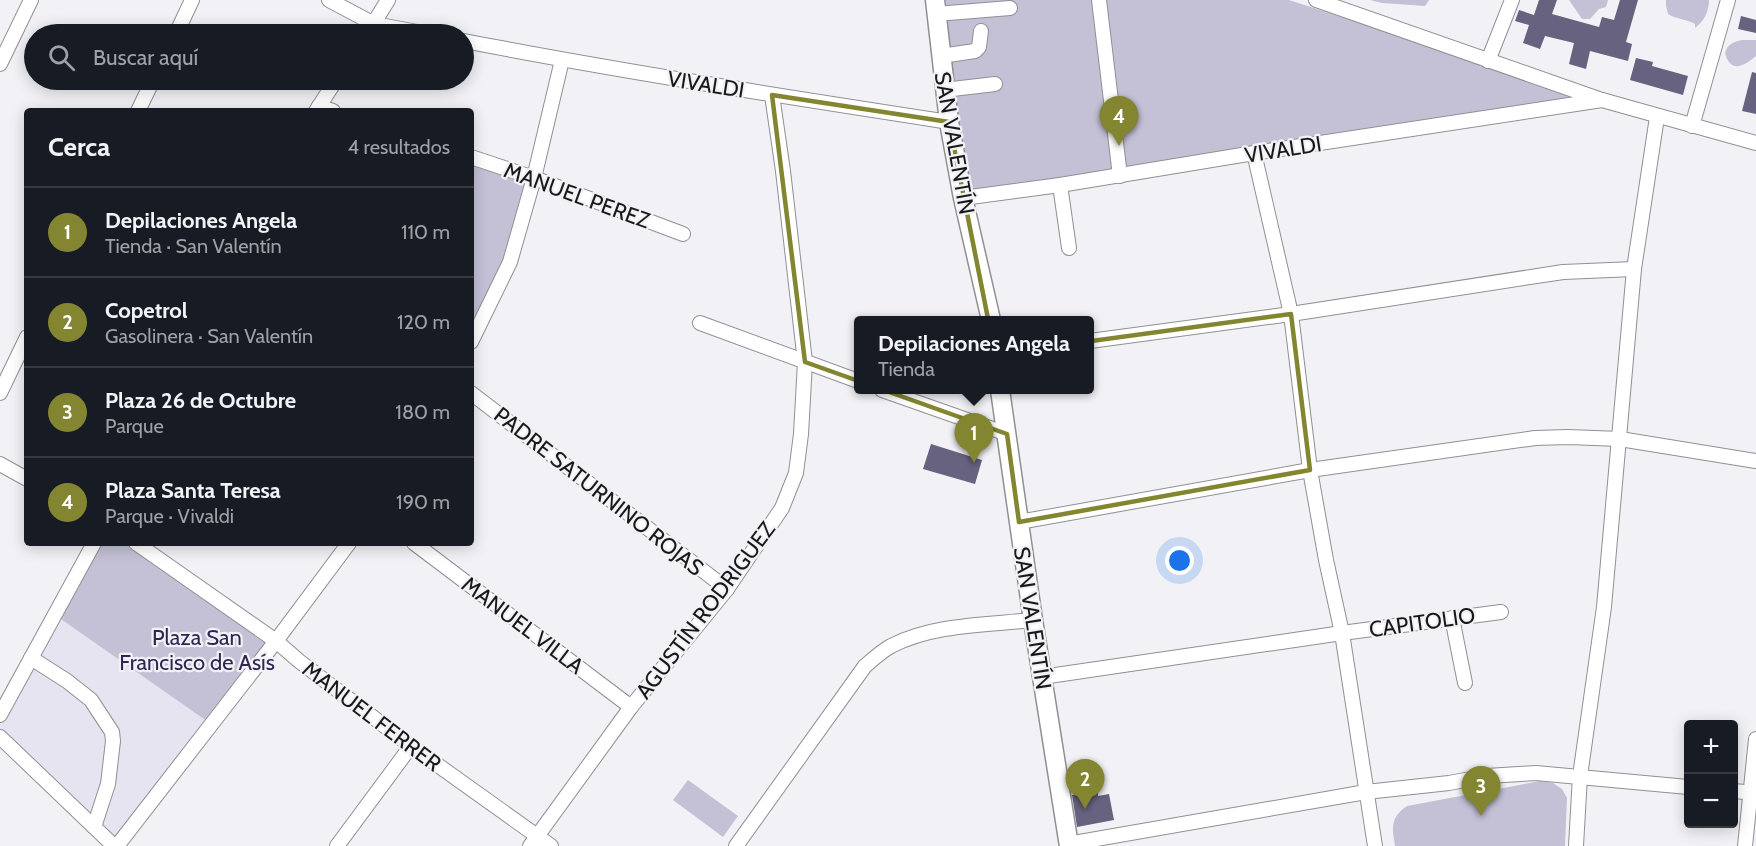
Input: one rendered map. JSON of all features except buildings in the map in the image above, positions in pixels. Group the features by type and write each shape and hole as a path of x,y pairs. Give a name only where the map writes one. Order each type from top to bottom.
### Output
{"main road":[{"name":"SAN VALENTÍN","path":"936,7 949,122 963,198 990,316"},
{"name":"SAN VALENTÍN","path":"1001,394 1068,845"}],"street":[{"path":"0,64 31,0"},
{"path":"181,24 192,0"},
{"path":"329,0 363,24"},
{"path":"373,24 388,0"},
{"path":"1099,0 1120,176"},
{"path":"1488,61 1512,0"},
{"path":"1692,126 1728,0"},
{"path":"1323,1 1602,100 1756,143"},
{"path":"936,7 1010,8"},
{"path":"940,56 975,51 979,47 981,31"},
{"name":"VIVALDI","path":"474,43 772,95 949,122"},
{"path":"474,336 510,262 534,178 562,60"},
{"path":"944,90 995,84"},
{"path":"139,108 148,90"},
{"path":"318,108 329,90"},
{"name":"AGUSTÍN RODRIGUEZ","path":"533,841 631,707 727,590 782,508 796,473 801,434 805,362 772,95"},
{"name":"VIVALDI","path":"963,198 1120,176 1254,153 1602,100"},
{"path":"1576,846 1580,776 1604,607 1635,269 1657,117"},
{"path":"1254,153 1291,314 1310,470 1342,633 1375,846"},
{"name":"MANUEL PEREZ","path":"474,158 683,234"},
{"path":"1060,185 1069,248"},
{"path":"1094,340 1291,314 1563,272 1635,269"},
{"path":"700,323 854,380"},
{"path":"0,393 24,344"},
{"path":"893,394 1006,434"},
{"name":"PADRE SATURNINO ROJAS","path":"474,395 727,590"},
{"path":"1019,522 1310,470 1535,438 1620,439 1756,461"},
{"path":"0,464 24,477"},
{"path":"0,716 92,546"},
{"name":"MANUEL FERRER","path":"140,546 276,641 533,841 551,846"},
{"path":"0,736 115,846 276,641 347,546"},
{"name":"MANUEL VILLA","path":"418,546 631,707"},
{"name":"CAPITOLIO","path":"1042,677 1501,612"},
{"path":"1452,618 1465,683"},
{"path":"736,846 865,666 890,647 915,636 943,629 1033,620"},
{"path":"31,658 92,700 112,732 108,784 94,826"},
{"path":"1744,846 1753,793 1756,739"},
{"path":"337,846 411,746"},
{"path":"1068,845 1366,792 1497,776 1536,773 1684,786"},
{"path":"1738,791 1753,793"}],"highlighted area":[{"path":"772,95 949,122 995,354 1291,314 1310,470 1019,522 1007,434 805,362"}],"shaded area":[{"path":"58,617 211,724 117,846 0,736 0,717"}],"green space":[{"path":"940,0 1289,0 1584,96 970,197"},
{"path":"1370,0 1429,0 1425,6"},
{"path":"1569,0 1608,0 1606,7 1599,9 1590,19 1582,19"},
{"path":"1666,0 1709,0 1705,16 1695,28 1695,24 1668,14"},
{"path":"1742,40 1756,40 1756,56 1743,65 1735,66 1731,64 1725,53 1729,45"},
{"path":"474,159 527,177 515,232 474,326"},
{"name":"Plaza San Francisco de Asís","path":"94,546 140,546 276,641 211,724 58,617"},
{"path":"688,780 738,816 723,837 673,800"},
{"path":"1540,781 1553,783 1562,789 1567,798 1565,846 1395,846 1393,833 1395,819 1407,806"}],"place":[{"name":"Plaza Santa Teresa","path":"1119,146"},
{"name":"Depilaciones Angela","path":"974,463"},
{"name":"Copetrol","path":"1085,809"},
{"name":"Plaza 26 de Octubre","path":"1481,816"}]}
